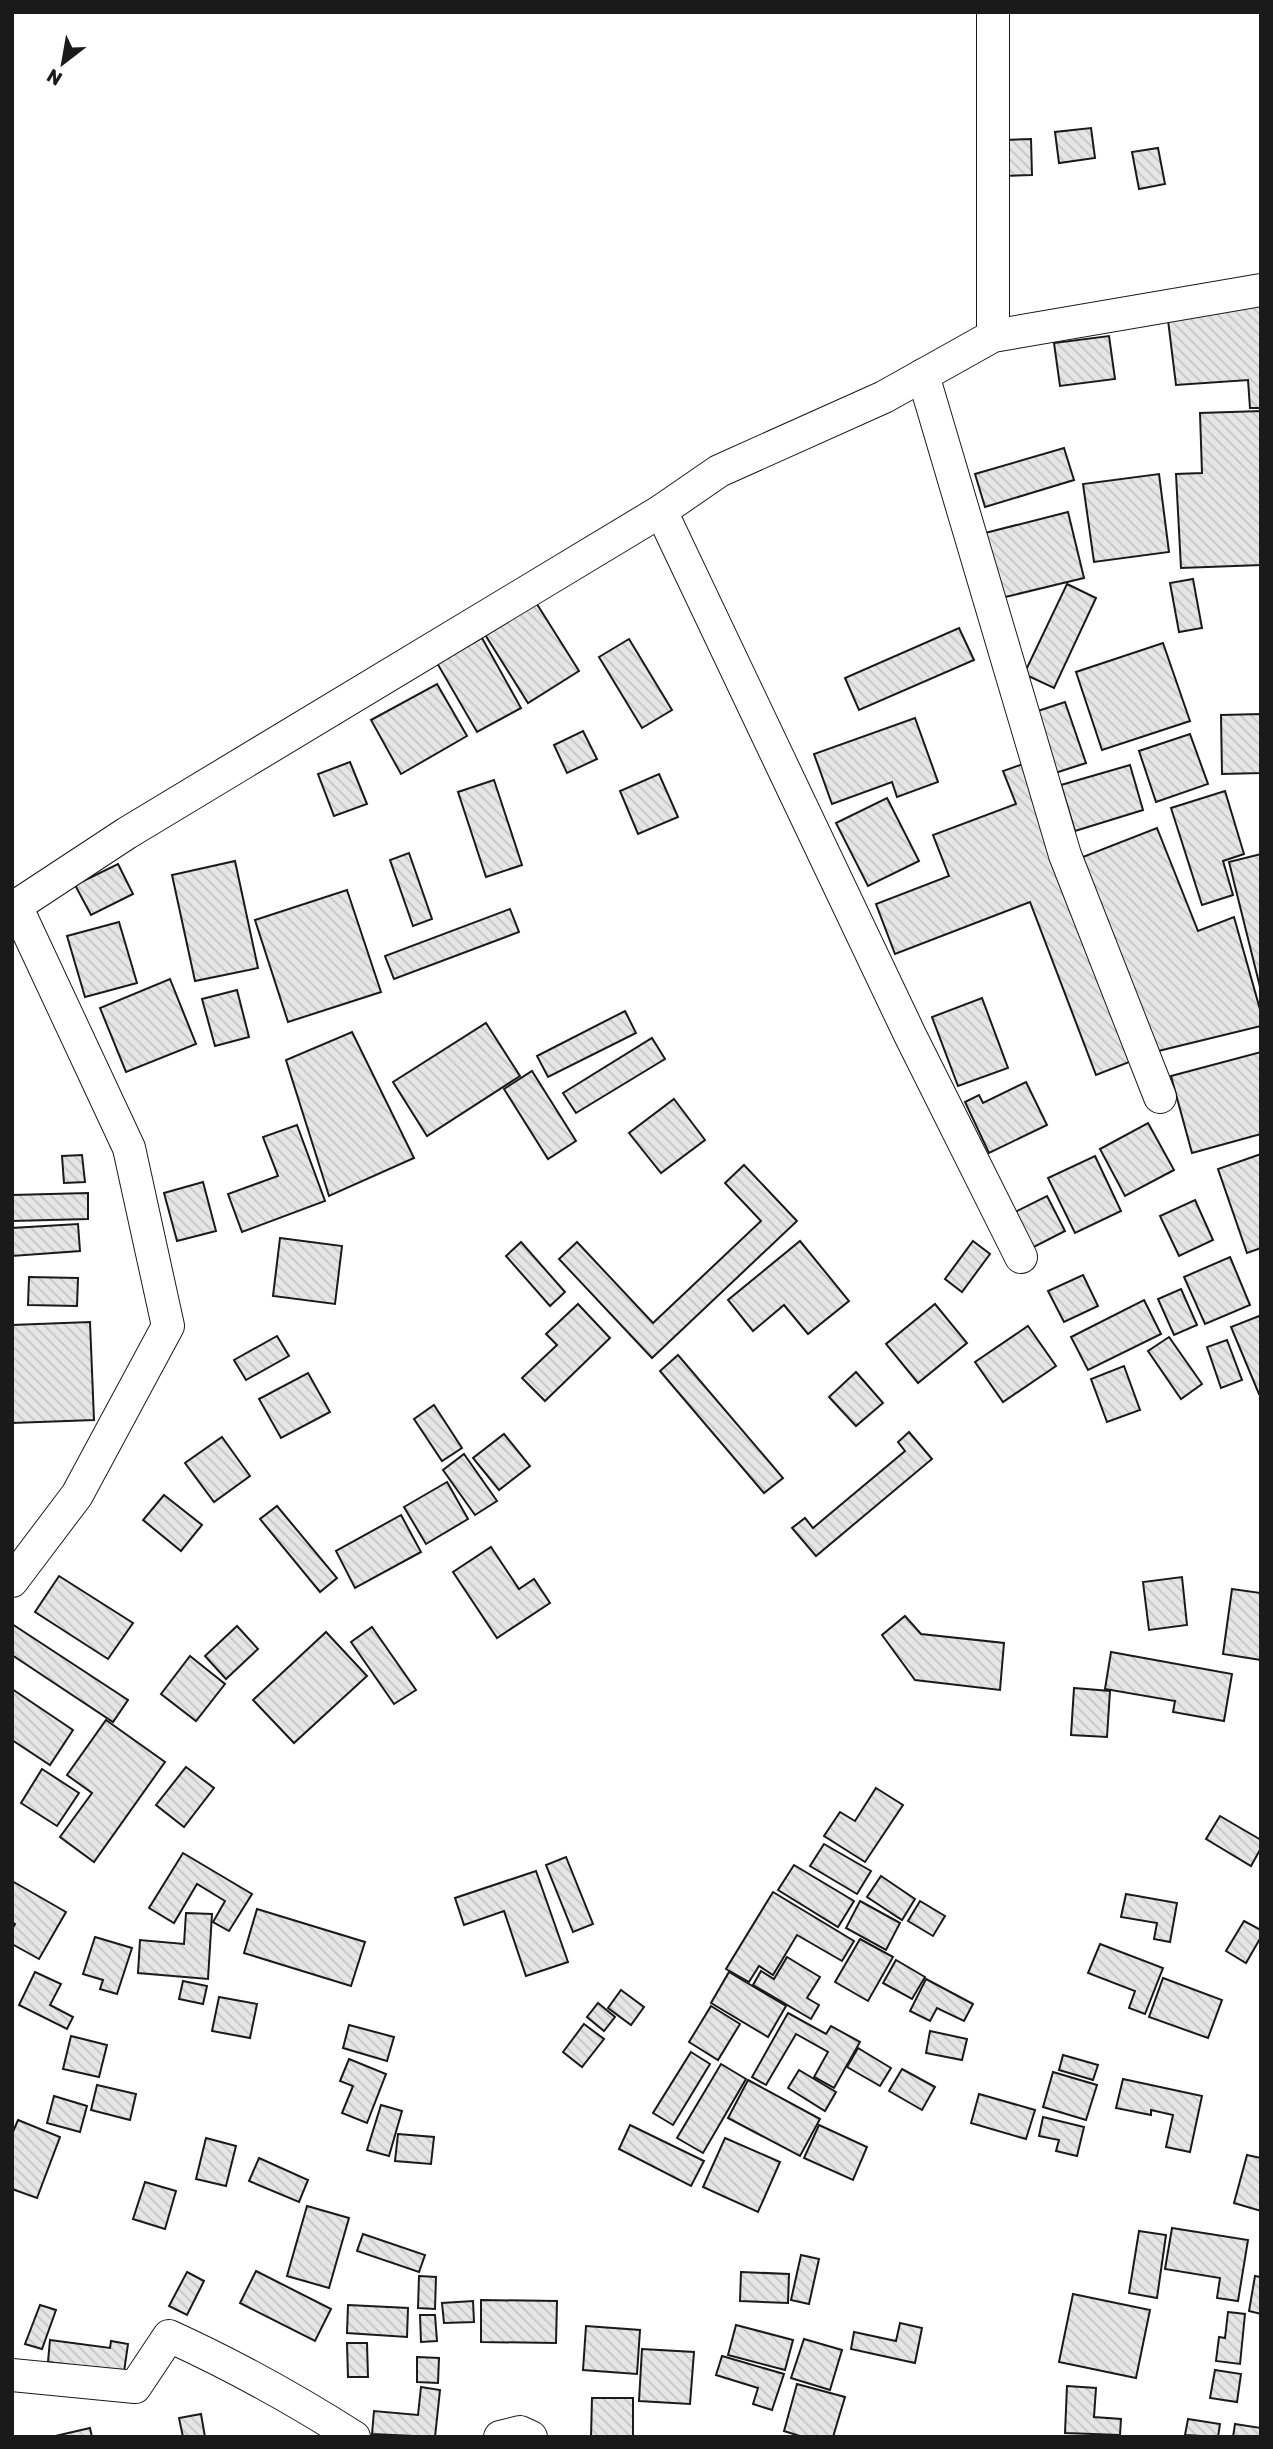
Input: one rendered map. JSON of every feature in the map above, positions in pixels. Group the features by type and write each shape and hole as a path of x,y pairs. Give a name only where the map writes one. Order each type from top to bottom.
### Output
{"street":[{"path":"993,12 993,337"},
{"path":"12,1581 77,1495 168,1326 129,1148 14,909 139,826 661,511 719,471 884,397 993,337 1261,290"},
{"path":"923,375 1065,855 1160,1097"},
{"path":"661,511 910,1035 1021,1257"},
{"path":"12,2375 135,2387 169,2336 287,2395 354,2437"},
{"path":"500,2437 520,2432 531,2437"}],"building":[{"path":"1091,128 1095,158 1059,163 1055,132"},
{"path":"1031,139 1032,175 1003,176 1002,140"},
{"path":"1158,148 1165,184 1139,189 1132,152"},
{"path":"1261,303 1261,408 1250,408 1248,380 1176,385 1167,312"},
{"path":"1109,336 1115,379 1060,386 1054,343"},
{"path":"1261,411 1261,565 1181,568 1176,474 1202,473 1200,413"},
{"path":"1064,448 1074,480 985,507 975,474"},
{"path":"1159,474 1169,552 1094,562 1083,484"},
{"path":"1068,512 1084,578 1001,598 985,533"},
{"path":"1193,579 1202,628 1179,632 1170,583"},
{"path":"1067,584 1096,598 1054,688 1024,674"},
{"path":"535,601 579,671 528,703 484,633"},
{"path":"959,628 974,660 859,710 845,678"},
{"path":"482,638 521,708 477,732 437,663"},
{"path":"629,639 672,710 642,728 599,657"},
{"path":"1163,643 1190,721 1102,750 1076,672"},
{"path":"437,684 467,736 401,774 371,720"},
{"path":"1065,702 1086,763 1052,774 1032,713"},
{"path":"1261,714 1261,773 1222,774 1221,715"},
{"path":"915,718 938,782 897,797 892,782 832,804 814,754"},
{"path":"583,731 597,759 567,773 554,745"},
{"path":"1190,734 1208,784 1156,802 1139,751"},
{"path":"350,762 367,804 334,816 318,774"},
{"path":"1023,764 1137,1059 1096,1075 1030,902 895,954 876,904 949,876 933,835 1016,804 1003,771"},
{"path":"1130,765 1143,810 1075,831 1061,785"},
{"path":"659,774 678,817 638,834 620,791"},
{"path":"494,780 522,865 486,877 458,792"},
{"path":"1225,791 1244,854 1223,861 1233,895 1202,905 1171,808"},
{"path":"887,798 919,861 868,886 836,823"},
{"path":"1157,828 1198,931 1234,917 1261,1013 1261,1026 1150,1053 1075,860"},
{"path":"409,853 432,919 413,926 390,860"},
{"path":"1261,854 1261,991 1229,862"},
{"path":"235,861 258,968 195,981 172,875"},
{"path":"118,864 133,894 91,915 75,885"},
{"path":"347,890 381,992 288,1022 255,920"},
{"path":"510,909 519,932 394,979 385,956"},
{"path":"119,922 137,983 85,997 67,936"},
{"path":"170,979 196,1044 126,1072 100,1008"},
{"path":"237,990 249,1037 215,1046 202,999"},
{"path":"982,998 1008,1068 958,1086 932,1017"},
{"path":"625,1011 636,1033 548,1077 537,1056"},
{"path":"486,1023 520,1076 427,1136 393,1082"},
{"path":"352,1032 414,1158 329,1196 286,1060"},
{"path":"652,1038 665,1059 576,1113 563,1093"},
{"path":"1261,1052 1261,1134 1192,1153 1171,1076"},
{"path":"532,1071 576,1141 548,1159 504,1089"},
{"path":"1026,1082 1047,1125 989,1153 965,1102 979,1095 983,1103"},
{"path":"674,1099 705,1140 661,1173 629,1133"},
{"path":"1148,1123 1174,1170 1125,1196 1100,1149"},
{"path":"297,1125 325,1201 242,1232 228,1194 278,1176 263,1137"},
{"path":"1261,1154 1261,1248 1247,1253 1218,1169"},
{"path":"82,1155 85,1182 64,1183 62,1156"},
{"path":"1095,1156 1121,1211 1075,1233 1048,1178"},
{"path":"744,1165 797,1221 652,1358 559,1259 577,1242 653,1323 761,1221 725,1183"},
{"path":"203,1182 216,1231 177,1241 164,1193"},
{"path":"88,1193 88,1219 12,1221 12,1195"},
{"path":"1047,1196 1065,1231 1030,1249 1011,1214"},
{"path":"1195,1200 1213,1240 1179,1256 1160,1216"},
{"path":"78,1224 80,1251 12,1256 12,1228"},
{"path":"280,1238 342,1246 335,1304 273,1296"},
{"path":"800,1241 849,1301 808,1334 784,1305 753,1331 728,1300"},
{"path":"973,1241 990,1254 962,1292 945,1279"},
{"path":"521,1242 565,1292 550,1306 506,1256"},
{"path":"1230,1257 1250,1305 1205,1324 1184,1277"},
{"path":"1083,1275 1098,1306 1064,1322 1048,1291"},
{"path":"29,1277 78,1278 77,1306 28,1305"},
{"path":"1181,1289 1197,1325 1174,1335 1158,1299"},
{"path":"1144,1300 1161,1334 1088,1370 1071,1337"},
{"path":"578,1304 610,1338 545,1401 522,1378 557,1345 546,1334"},
{"path":"935,1304 967,1343 918,1383 886,1344"},
{"path":"1259,1316 1261,1321 1261,1394 1231,1327"},
{"path":"90,1322 94,1420 12,1423 12,1325"},
{"path":"1028,1326 1056,1366 1003,1402 975,1362"},
{"path":"277,1336 289,1356 246,1380 234,1360"},
{"path":"1169,1337 1202,1384 1181,1399 1148,1351"},
{"path":"1227,1340 1242,1380 1221,1388 1207,1347"},
{"path":"678,1355 783,1478 764,1493 660,1371"},
{"path":"1124,1366 1140,1410 1107,1422 1091,1379"},
{"path":"856,1372 883,1403 856,1426 829,1397"},
{"path":"308,1373 330,1412 281,1438 259,1399"},
{"path":"434,1405 462,1448 442,1461 414,1419"},
{"path":"909,1432 932,1459 816,1556 792,1528 805,1518 813,1528 905,1451 898,1442"},
{"path":"504,1434 530,1466 499,1490 473,1458"},
{"path":"222,1437 250,1476 214,1502 185,1463"},
{"path":"464,1454 497,1501 475,1515 443,1470"},
{"path":"447,1482 468,1519 426,1544 404,1507"},
{"path":"164,1495 202,1525 181,1551 143,1520"},
{"path":"277,1506 337,1578 320,1592 260,1519"},
{"path":"401,1515 421,1552 355,1588 336,1551"},
{"path":"491,1547 519,1589 534,1579 550,1603 497,1638 453,1572"},
{"path":"59,1576 133,1623 108,1659 35,1612"},
{"path":"1182,1577 1187,1625 1149,1630 1143,1582"},
{"path":"1232,1589 1261,1593 1261,1660 1223,1654"},
{"path":"905,1616 921,1634 1004,1643 1000,1690 915,1680 882,1635"},
{"path":"12,1624 128,1700 113,1722 12,1655"},
{"path":"237,1626 258,1649 226,1679 205,1656"},
{"path":"372,1627 416,1690 394,1704 351,1642"},
{"path":"326,1632 367,1676 294,1743 253,1700"},
{"path":"1111,1652 1232,1674 1224,1721 1173,1712 1175,1701 1105,1689"},
{"path":"190,1656 225,1684 196,1721 161,1694"},
{"path":"1074,1688 1110,1691 1107,1737 1071,1735"},
{"path":"12,1689 73,1730 50,1765 12,1740"},
{"path":"106,1720 165,1762 94,1862 60,1837 92,1793 67,1775"},
{"path":"186,1767 214,1788 184,1827 156,1805"},
{"path":"42,1769 79,1793 57,1826 21,1803"},
{"path":"876,1788 903,1805 865,1862 824,1836 840,1812 855,1821"},
{"path":"1220,1816 1261,1840 1261,1848 1251,1866 1206,1839"},
{"path":"824,1844 871,1871 857,1894 810,1866"},
{"path":"183,1853 252,1894 229,1931 213,1922 225,1901 197,1884 174,1923 149,1908"},
{"path":"566,1857 593,1924 573,1932 546,1865"},
{"path":"794,1865 854,1901 838,1927 778,1890"},
{"path":"536,1871 568,1962 526,1976 504,1911 464,1925 455,1898"},
{"path":"881,1876 915,1899 902,1920 867,1897"},
{"path":"12,1881 66,1912 39,1959 12,1944 12,1929 15,1924 12,1922"},
{"path":"773,1892 854,1941 842,1961 797,1935 773,1975 759,1966 749,1982 726,1969"},
{"path":"1126,1894 1177,1903 1170,1942 1154,1939 1157,1923 1121,1917"},
{"path":"860,1901 900,1923 886,1950 846,1928"},
{"path":"920,1901 945,1916 933,1936 908,1921"},
{"path":"257,1909 365,1942 351,1986 244,1953"},
{"path":"186,1913 212,1914 208,1979 138,1973 140,1940 184,1944"},
{"path":"1244,1921 1261,1930 1261,1937 1246,1963 1226,1951"},
{"path":"95,1937 132,1948 117,1994 100,1989 103,1980 83,1974"},
{"path":"860,1939 893,1957 868,2001 835,1982"},
{"path":"1100,1944 1163,1968 1145,2014 1129,2008 1135,1991 1088,1973"},
{"path":"787,1957 820,1977 807,1998 819,2005 811,2019 753,1985 761,1971 774,1979"},
{"path":"896,1960 925,1977 912,1999 883,1983"},
{"path":"35,1972 61,1984 50,2005 73,2017 67,2029 19,2005"},
{"path":"729,1972 786,2006 768,2037 711,2003"},
{"path":"1163,1978 1222,2000 1208,2038 1149,2017"},
{"path":"926,1979 973,2004 964,2021 937,2008 930,2021 910,2011"},
{"path":"183,1981 207,1986 203,2004 179,1999"},
{"path":"621,1990 644,2007 631,2025 608,2008"},
{"path":"219,1997 257,2004 250,2038 212,2031"},
{"path":"598,2003 615,2017 604,2031 587,2017"},
{"path":"711,2006 740,2024 718,2060 689,2042"},
{"path":"788,2013 826,2034 831,2026 860,2042 834,2088 814,2077 828,2052 796,2034 766,2085 752,2077"},
{"path":"584,2024 604,2039 582,2067 563,2052"},
{"path":"349,2025 394,2037 387,2061 343,2048"},
{"path":"930,2031 967,2039 962,2060 926,2053"},
{"path":"71,2036 107,2045 99,2077 63,2069"},
{"path":"858,2048 891,2068 880,2086 847,2067"},
{"path":"691,2052 710,2064 673,2125 653,2113"},
{"path":"1063,2055 1098,2065 1093,2080 1059,2070"},
{"path":"349,2059 386,2074 367,2123 342,2113 353,2086 340,2081"},
{"path":"721,2064 746,2079 703,2153 677,2138"},
{"path":"902,2069 935,2087 922,2110 889,2091"},
{"path":"799,2070 836,2092 825,2111 788,2088"},
{"path":"1053,2072 1097,2085 1086,2120 1043,2107"},
{"path":"1123,2079 1202,2096 1190,2152 1166,2147 1173,2115 1151,2110 1151,2115 1116,2108"},
{"path":"748,2080 820,2119 800,2156 728,2118"},
{"path":"97,2085 136,2094 130,2120 91,2110"},
{"path":"979,2094 1035,2110 1026,2139 971,2123"},
{"path":"54,2096 87,2106 80,2132 47,2123"},
{"path":"381,2105 402,2111 389,2156 367,2150"},
{"path":"1043,2117 1084,2127 1077,2156 1056,2151 1059,2140 1039,2136"},
{"path":"18,2120 60,2137 37,2198 12,2189 12,2134"},
{"path":"630,2125 704,2161 691,2186 619,2149"},
{"path":"819,2125 867,2147 853,2180 804,2158"},
{"path":"398,2134 434,2137 431,2164 395,2161"},
{"path":"206,2138 236,2146 226,2186 196,2179"},
{"path":"725,2138 780,2162 758,2212 703,2187"},
{"path":"1247,2155 1261,2158 1261,2211 1234,2203"},
{"path":"259,2158 308,2180 299,2202 249,2181"},
{"path":"145,2182 176,2191 165,2229 133,2219"},
{"path":"307,2206 349,2218 329,2288 287,2276"},
{"path":"1172,2228 1248,2240 1238,2301 1217,2298 1220,2278 1165,2269"},
{"path":"1139,2231 1166,2235 1157,2298 1129,2293"},
{"path":"363,2234 425,2255 419,2272 357,2251"},
{"path":"801,2255 819,2259 809,2304 791,2300"},
{"path":"256,2271 331,2309 315,2341 240,2303"},
{"path":"187,2272 204,2281 187,2315 169,2306"},
{"path":"741,2272 789,2274 788,2303 740,2301"},
{"path":"419,2276 436,2277 435,2309 418,2308"},
{"path":"1255,2276 1261,2277 1261,2314 1249,2311"},
{"path":"1073,2294 1150,2310 1136,2378 1059,2362"},
{"path":"481,2300 557,2301 556,2343 481,2342"},
{"path":"473,2301 474,2322 444,2323 442,2303"},
{"path":"40,2305 56,2310 42,2349 25,2344"},
{"path":"348,2305 408,2308 407,2337 347,2333"},
{"path":"1228,2312 1245,2314 1240,2364 1216,2361 1219,2337 1225,2338"},
{"path":"420,2315 435,2315 437,2341 421,2342"},
{"path":"900,2323 922,2328 915,2363 851,2349 854,2332 896,2341"},
{"path":"736,2325 793,2340 785,2370 728,2355"},
{"path":"586,2326 640,2330 637,2374 583,2370"},
{"path":"804,2339 842,2350 830,2390 791,2378"},
{"path":"50,2340 110,2348 111,2341 128,2344 124,2372 48,2362"},
{"path":"347,2343 367,2343 368,2377 348,2377"},
{"path":"642,2349 694,2352 690,2404 639,2401"},
{"path":"722,2356 784,2374 772,2410 753,2404 758,2388 716,2375"},
{"path":"417,2357 439,2358 438,2383 417,2382"},
{"path":"1215,2370 1241,2374 1237,2402 1210,2398"},
{"path":"797,2384 845,2397 833,2437 803,2437 784,2431"},
{"path":"1067,2386 1096,2388 1094,2417 1121,2419 1120,2435 1065,2433"},
{"path":"421,2387 440,2390 435,2437 372,2434 374,2411 418,2415"},
{"path":"592,2398 633,2398 633,2437 591,2437"},
{"path":"201,2414 205,2437 183,2437 179,2418"},
{"path":"1188,2419 1220,2424 1218,2437 1185,2435"},
{"path":"1235,2424 1261,2428 1261,2437 1233,2437"},
{"path":"90,2428 92,2437 51,2437"}]}
